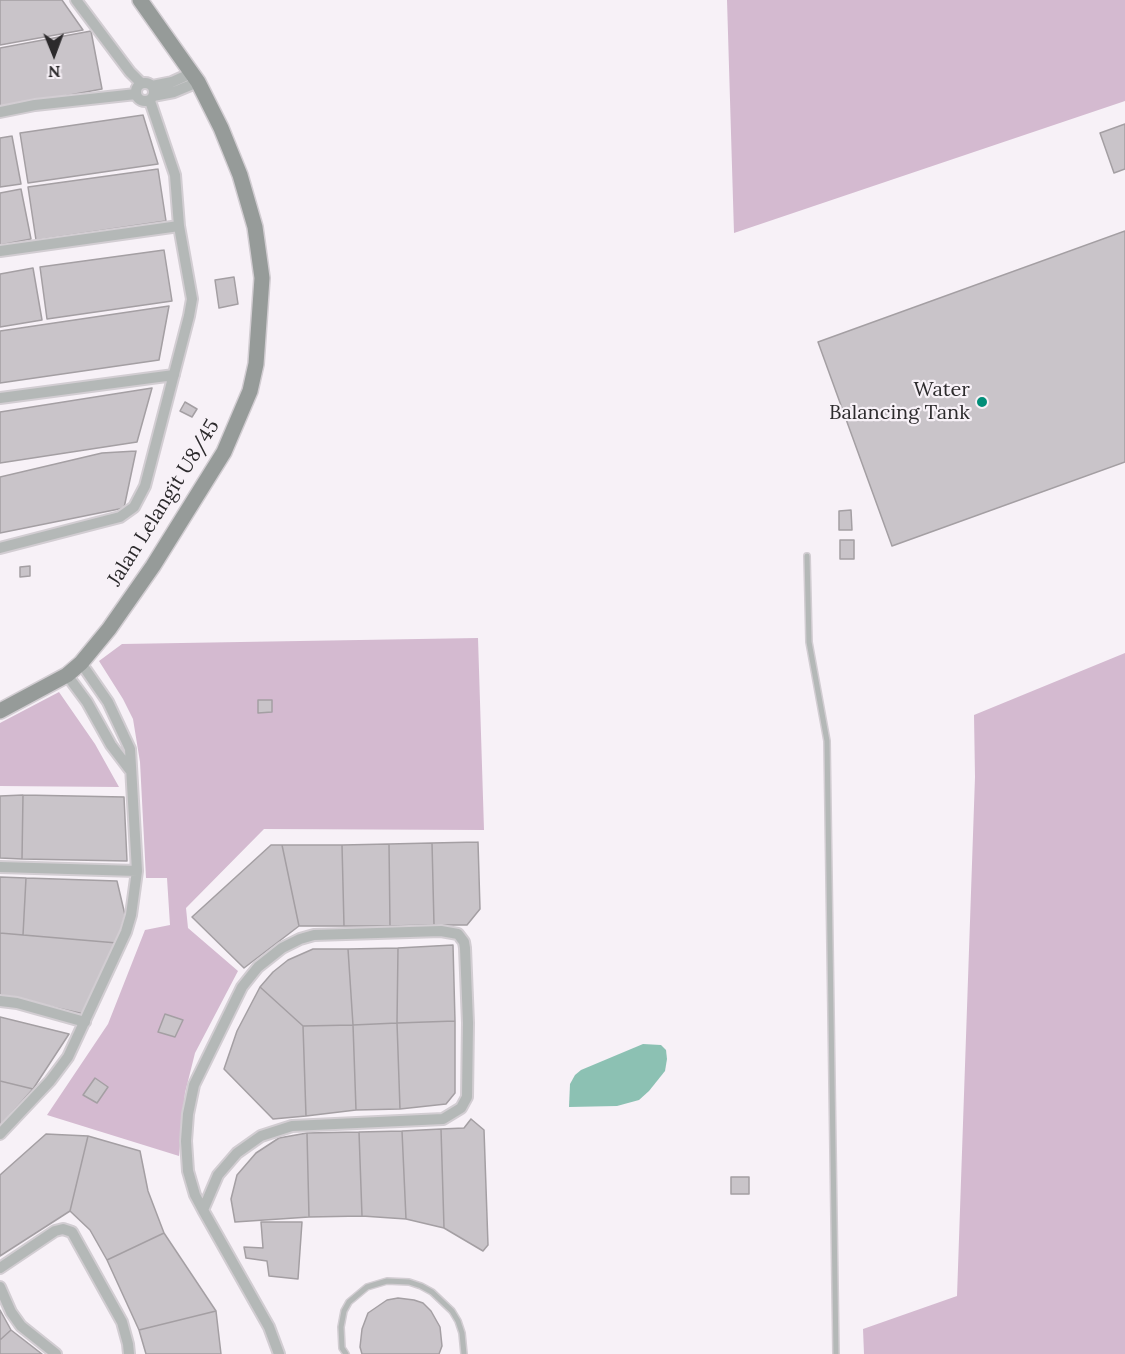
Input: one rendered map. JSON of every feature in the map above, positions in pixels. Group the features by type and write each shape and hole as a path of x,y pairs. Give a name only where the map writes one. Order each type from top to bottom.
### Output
{"street":[{"path":"0,548 112,519 134,507 145,486 192,298 179,226 178,196 173,168 146,92 76,0"},
{"name":"Jalan Lelangit U8/45","path":"0,711 67,675 81,663 109,629 153,566 224,452 250,391 256,364 262,278 255,227 231,152 195,77 140,0"},
{"path":"0,112 35,105 146,92 172,82 195,77"},
{"path":"0,251 179,226"},
{"path":"0,398 174,375"},
{"path":"0,1134 60,1068 85,1022 129,923 137,871 130,749 102,690 81,663"},
{"path":"67,675 87,702 111,745 130,770"},
{"path":"0,867 137,871"},
{"path":"203,1210 219,1175 237,1153 261,1136 292,1126 443,1119 461,1108 467,1097 468,1023 465,948 458,934 441,931 314,935 282,948 258,967 242,987 194,1085 188,1114 186,1141 188,1171 195,1195 203,1210 269,1328 279,1354"},
{"path":"0,1001 17,1003 85,1022"},
{"path":"0,1268 55,1231 63,1229 72,1233 122,1322 129,1354"},
{"path":"0,1287 11,1312 21,1326 56,1354"}],"lane":[{"path":"807,556 809,642 826,741 836,1354"},
{"path":"346,1354 342,1348 341,1327 344,1311 349,1302 367,1287 387,1281 409,1282 421,1286 432,1292 452,1311 462,1333 464,1351 459,1354"}],"shaded area":[{"path":"727,0 1125,0 1125,101 734,233"},
{"path":"478,638 484,830 264,829 186,908 188,928 238,971 195,1053 185,1093 179,1156 47,1115 108,1024 145,930 170,925 167,878 146,878 140,762 133,719 99,661 122,644"},
{"path":"1125,653 1125,1354 864,1354 863,1329 957,1296 975,777 974,715"},
{"path":"59,692 95,744 119,787 0,786 0,723"},
{"path":"643,1044 661,1045 666,1050 667,1059 665,1071 639,1100 617,1106 569,1107 570,1084 575,1075 581,1070"}],"building":[{"path":"0,0 62,0 83,30 0,45"},
{"path":"91,31 102,89 0,108 0,48"},
{"path":"143,115 158,164 28,183 20,133"},
{"path":"1125,124 1125,169 1114,173 1100,133"},
{"path":"12,136 21,184 0,187 0,138"},
{"path":"158,169 166,221 36,240 28,187"},
{"path":"21,189 31,239 0,245 0,193"},
{"name":"Water Balancing Tank","path":"1125,231 1125,462 892,546 818,342"},
{"path":"164,250 172,301 47,319 40,267"},
{"path":"33,268 42,320 0,327 0,274"},
{"path":"234,277 238,304 219,308 215,280"},
{"path":"169,306 159,360 0,383 0,331"},
{"path":"152,388 137,442 0,463 0,412"},
{"path":"185,402 197,409 192,417 180,411"},
{"path":"136,451 124,508 0,533 0,477 102,453"},
{"path":"851,510 852,530 839,530 839,511"},
{"path":"840,540 854,540 854,559 840,559"},
{"path":"30,566 30,576 20,577 20,567"},
{"path":"258,700 272,700 272,712 258,713"},
{"path":"23,795 22,859 0,858 0,796"},
{"path":"23,795 124,797 127,861 22,859"},
{"path":"478,842 480,909 467,925 434,925 432,843"},
{"path":"432,843 434,925 390,926 389,844"},
{"path":"389,844 390,926 344,926 342,845"},
{"path":"271,845 282,845 299,926 244,968 192,917"},
{"path":"282,845 342,845 344,926 299,926"},
{"path":"0,877 26,878 23,935 0,933"},
{"path":"26,878 117,881 125,915 117,943 23,935"},
{"path":"0,933 117,943 84,1014 0,995"},
{"path":"453,945 455,1021 397,1023 398,948"},
{"path":"398,948 397,1023 353,1025 348,949"},
{"path":"313,949 348,949 353,1025 303,1026 260,987 288,960"},
{"path":"260,987 303,1026 306,1116 273,1119 224,1069 237,1031"},
{"path":"165,1014 183,1020 175,1037 158,1032"},
{"path":"0,1017 69,1034 33,1089 0,1081"},
{"path":"455,1021 455,1093 446,1104 400,1109 397,1023"},
{"path":"397,1023 400,1109 356,1110 353,1025"},
{"path":"353,1025 356,1110 306,1116 303,1026"},
{"path":"95,1078 108,1087 97,1103 83,1095"},
{"path":"0,1081 33,1089 0,1126"},
{"path":"471,1119 484,1130 488,1245 483,1251 444,1228 441,1129 464,1128"},
{"path":"441,1129 444,1228 406,1219 402,1131"},
{"path":"402,1131 406,1219 362,1216 359,1132"},
{"path":"359,1132 362,1216 309,1217 307,1133"},
{"path":"307,1133 309,1217 235,1222 231,1199 237,1175 256,1153 279,1138"},
{"path":"46,1134 88,1136 70,1211 0,1256 0,1175"},
{"path":"88,1136 140,1151 148,1191 164,1233 107,1260 90,1230 70,1211"},
{"path":"731,1177 749,1177 749,1194 731,1194"},
{"path":"261,1222 302,1222 298,1279 269,1276 267,1261 246,1258 244,1247 263,1248"},
{"path":"164,1233 216,1311 139,1330 107,1260"},
{"path":"398,1298 423,1303 431,1311 440,1327 442,1346 439,1354 362,1354 360,1347 362,1329 368,1313 387,1300"},
{"path":"0,1310 11,1330 0,1340"},
{"path":"216,1311 221,1354 146,1354 139,1330"},
{"path":"11,1330 42,1354 0,1354 0,1340"}],"place":[{"name":"Water Balancing Tank","path":"982,402"}]}
